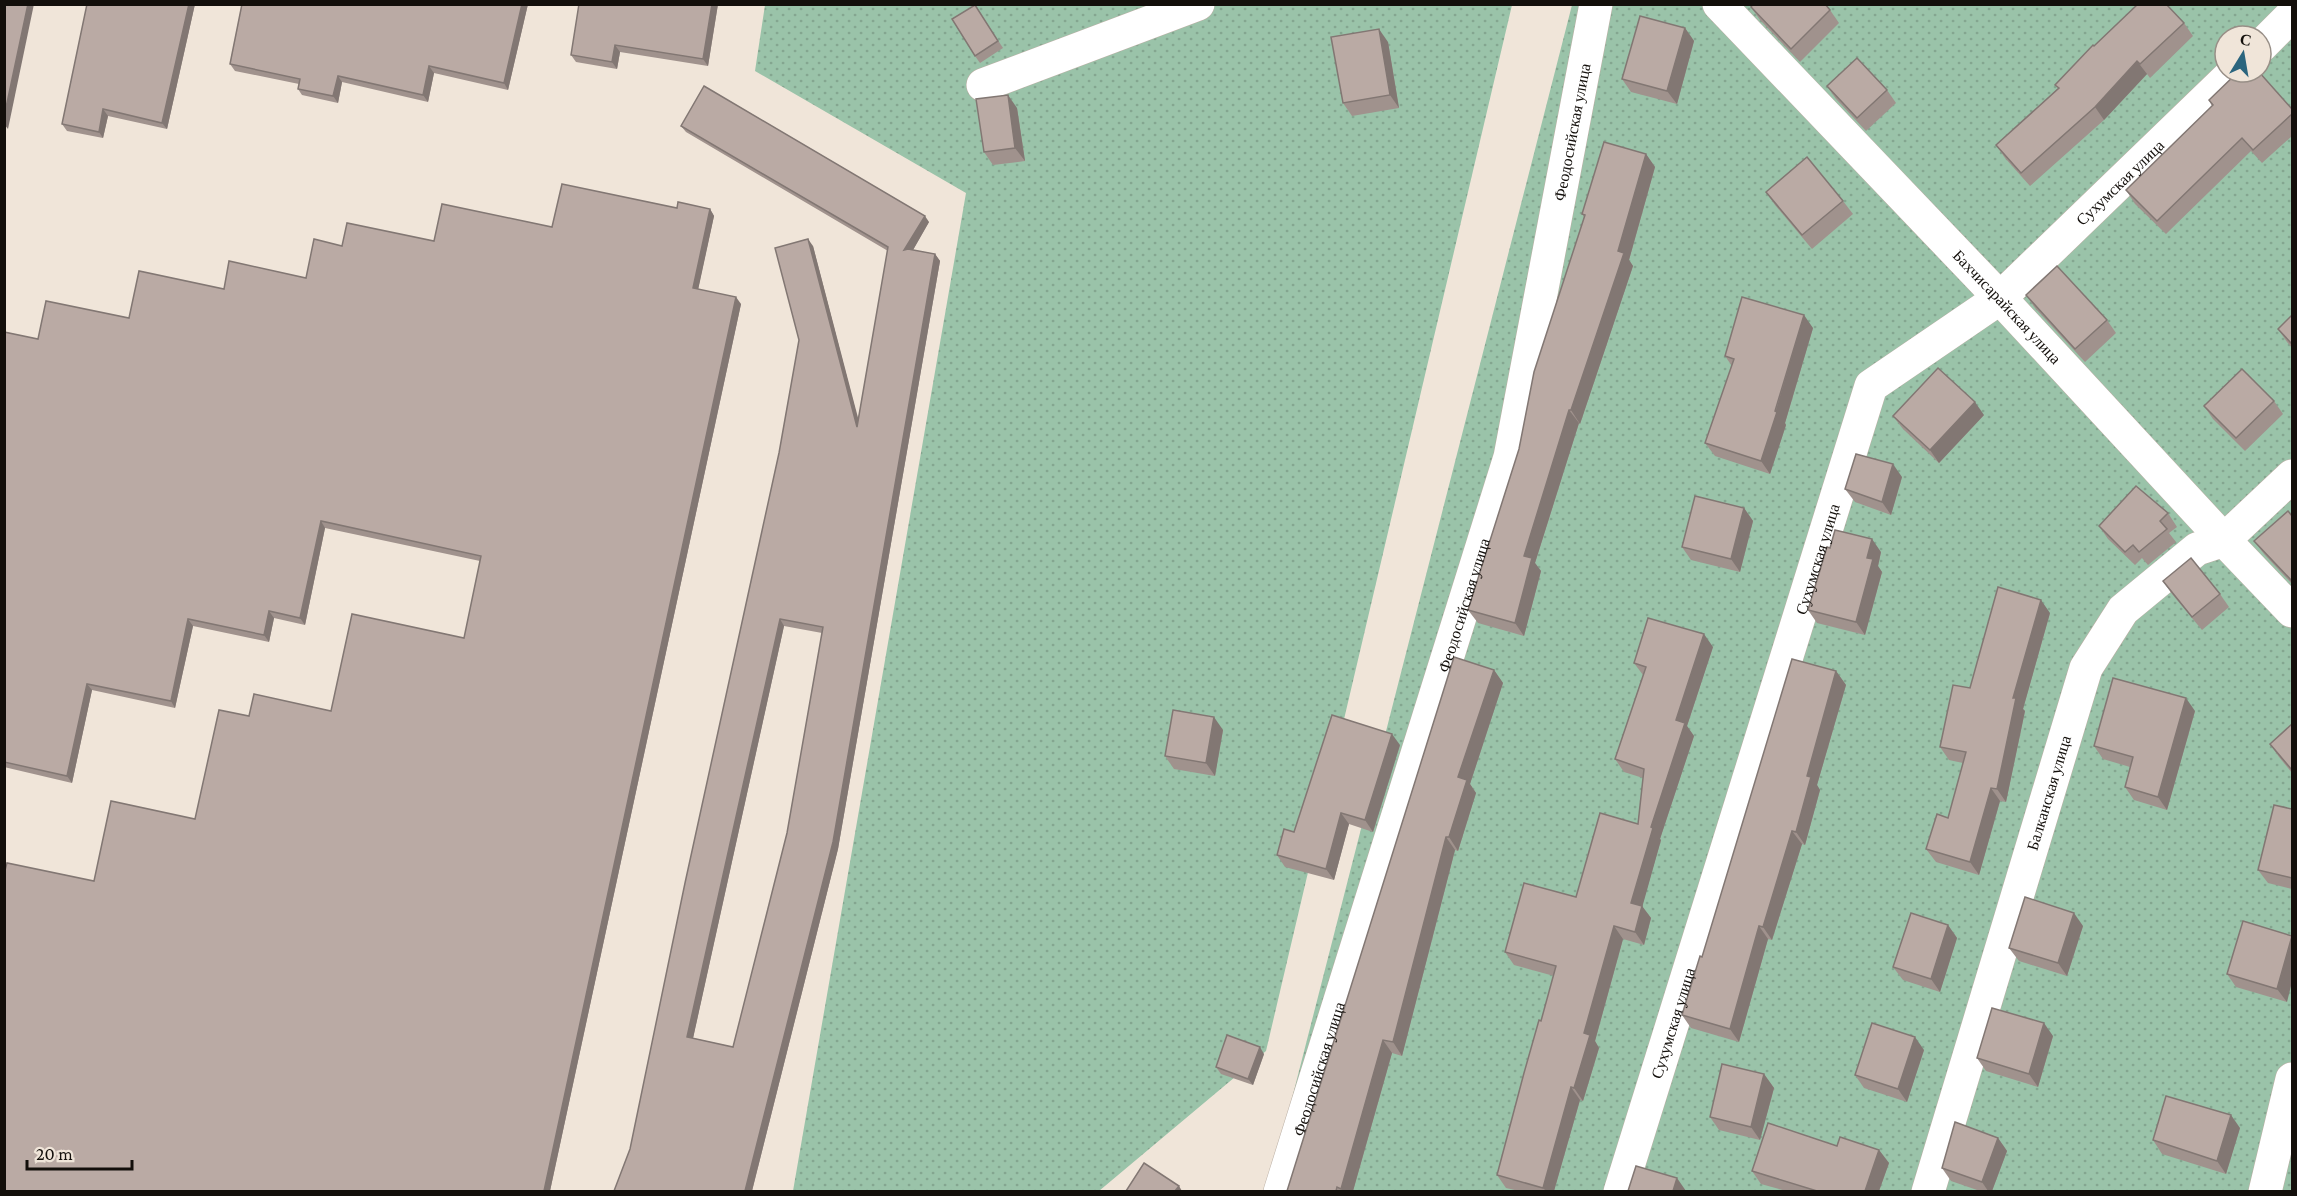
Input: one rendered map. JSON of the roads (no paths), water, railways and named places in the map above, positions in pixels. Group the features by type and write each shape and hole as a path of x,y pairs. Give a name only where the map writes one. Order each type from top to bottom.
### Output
{"street":[{"path":"983,85 1198,4"},
{"name":"Феодосийская улица","path":"1280,1191 1510,457 1596,4"},
{"name":"Бахчисарайская улица","path":"1719,4 2000,298 2292,612"},
{"path":"2273,34 2292,15"},
{"name":"Сухумская улица","path":"1620,1191 1871,386 2000,298 2222,84"},
{"name":"Балканская улица","path":"1928,1191 2086,668 2123,610 2197,549 2224,540 2292,476"},
{"path":"2265,1191 2292,1079"}]}
